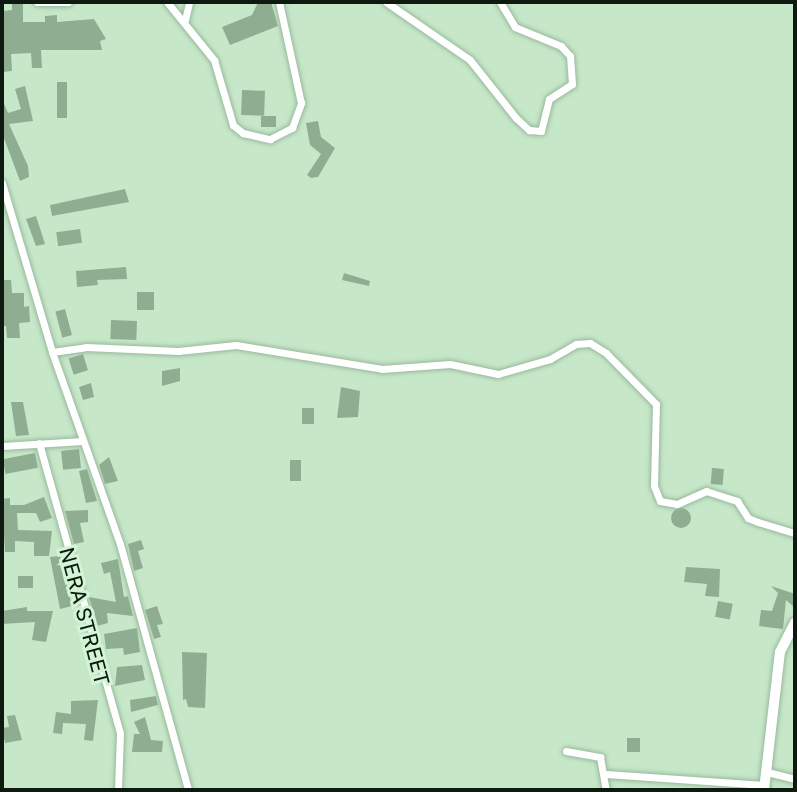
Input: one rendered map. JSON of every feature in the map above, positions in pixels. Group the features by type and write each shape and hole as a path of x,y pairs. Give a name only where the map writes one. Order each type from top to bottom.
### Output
{"street":[{"path":"37,2 68,2"},
{"path":"167,2 185,20 214,60 233,125 243,133 270,139 292,128 301,103 279,2"},
{"path":"185,20 189,2"},
{"path":"386,2 470,60 516,118 529,130 541,131 549,99 572,84 570,56 561,46 515,27 500,2"},
{"path":"2,183 52,352 120,544 188,790"},
{"path":"52,352 86,347 178,351 236,345 382,369 450,364 498,374 590,343 606,353 656,404 654,486 660,501 677,504 706,491 737,501 748,517 758,522 795,533"},
{"path":"2,446 83,441"},
{"name":"NERA STREET","path":"38,443 120,733 118,790"},
{"path":"606,774 764,788 780,652 795,623"},
{"path":"566,751 595,753 606,774 606,790"},
{"path":"767,772 795,779"}],"building":[{"path":"258,2 271,2 278,26 230,45 222,27 252,15"},
{"path":"12,4 23,4 23,22 45,22 45,16 57,15 57,22 94,19 106,39 100,41 102,50 41,50 42,68 32,68 31,53 11,54 12,71 3,72 2,11 12,10"},
{"path":"57,82 67,82 67,118 57,118"},
{"path":"25,86 33,121 9,124 28,166 29,177 20,181 2,133 2,99 8,113 21,109 15,89"},
{"path":"242,90 265,91 264,116 241,115"},
{"path":"261,116 276,116 276,127 261,127"},
{"path":"318,121 321,137 335,148 318,177 311,178 307,175 321,154 310,145 306,123"},
{"path":"125,189 129,202 52,216 50,205"},
{"path":"36,216 45,244 36,246 26,219"},
{"path":"80,229 82,243 58,246 56,232"},
{"path":"126,267 127,279 97,280 98,285 77,287 76,271"},
{"path":"344,273 370,281 369,286 342,280"},
{"path":"2,280 11,280 12,293 24,293 24,307 29,306 30,322 19,323 20,338 7,338 6,326 2,326"},
{"path":"137,292 154,292 154,310 137,310"},
{"path":"65,309 72,335 62,338 55,312"},
{"path":"111,320 137,321 136,340 110,339"},
{"path":"83,354 88,370 74,375 69,358"},
{"path":"180,368 180,381 162,386 162,371"},
{"path":"91,383 94,397 83,400 79,387"},
{"path":"341,387 360,391 358,417 337,418"},
{"path":"11,402 23,402 29,435 16,436"},
{"path":"302,408 314,408 314,424 302,424"},
{"path":"79,449 81,468 63,470 61,451"},
{"path":"35,453 38,468 5,474 3,459"},
{"path":"109,457 118,481 105,484 99,465"},
{"path":"290,460 301,460 301,481 290,481"},
{"path":"712,468 724,469 723,485 711,484"},
{"path":"87,469 97,501 86,503 79,471"},
{"path":"44,497 52,518 40,522 36,513 17,513 18,530 52,531 49,556 34,556 34,542 15,541 15,552 5,552 2,499 10,498 10,505 24,505"},
{"path":"681,508 688,511 691,518 688,525 681,528 674,525 671,518 674,511"},
{"path":"88,510 88,522 80,523 84,542 74,544 65,511"},
{"path":"141,540 144,549 138,551 143,568 134,571 128,544"},
{"path":"60,556 72,606 60,609 50,557"},
{"path":"118,559 124,597 128,596 133,616 107,613 108,623 97,626 89,597 116,602 110,572 104,574 101,563"},
{"path":"686,567 720,569 719,597 705,596 707,584 684,582"},
{"path":"18,576 33,576 33,588 18,588"},
{"path":"771,586 795,594 795,608 786,600 783,629 759,626 761,610 772,611 778,593"},
{"path":"718,601 733,604 730,620 715,617"},
{"path":"157,606 163,624 157,625 161,637 154,639 145,610"},
{"path":"27,607 27,611 53,611 46,642 32,640 35,622 2,624 2,611"},
{"path":"137,628 140,652 124,655 123,648 106,649 104,634"},
{"path":"182,652 207,653 205,708 188,707 186,699 183,700"},
{"path":"142,665 145,680 115,686 117,667"},
{"path":"156,696 158,705 131,712 130,700"},
{"path":"98,700 93,741 84,740 86,724 63,723 62,734 53,733 56,712 71,714 71,701"},
{"path":"15,715 22,740 5,743 2,728 9,727 7,716"},
{"path":"145,717 151,740 163,741 162,752 132,752 134,734 140,734 134,722"},
{"path":"627,738 640,738 640,752 627,752"}]}
